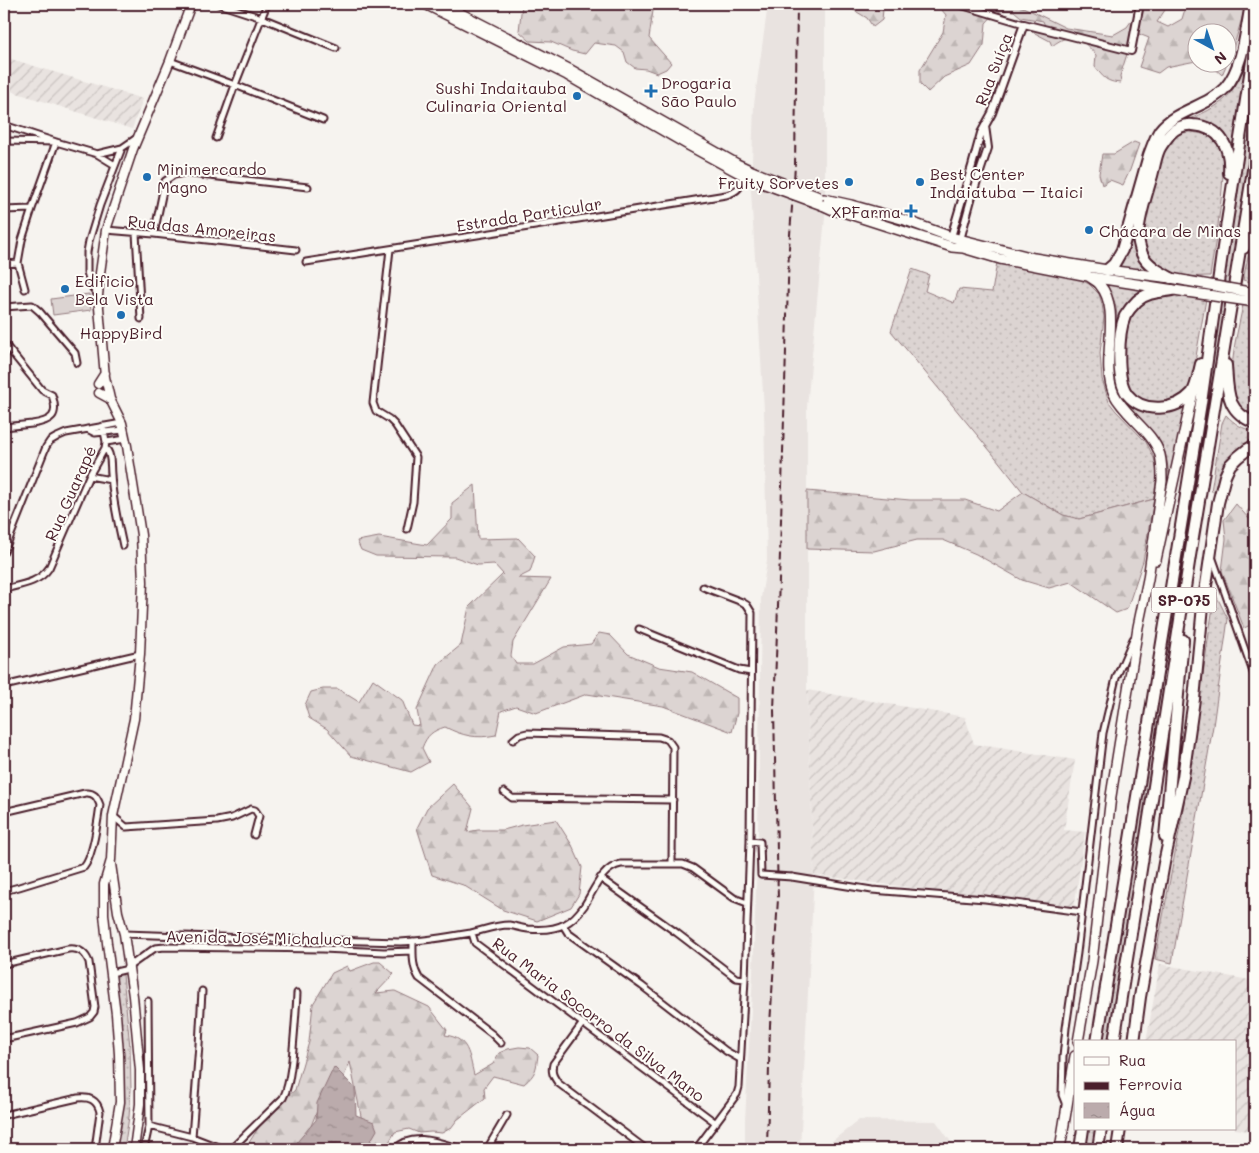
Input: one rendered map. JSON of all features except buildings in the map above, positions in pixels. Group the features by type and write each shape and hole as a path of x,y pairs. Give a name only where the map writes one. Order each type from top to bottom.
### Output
{"highway":[{"path":"1107,270 1114,264 1122,250 1155,140 1161,130 1172,120 1218,94 1225,88 1236,69 1251,4"},
{"name":"SP-075","path":"1097,1040 1201,404 1255,42"},
{"path":"1170,278 1148,263 1142,255 1138,236 1159,149 1170,133 1178,127 1189,124 1211,129 1218,134 1227,150 1229,162 1222,254"},
{"name":"SP-075","path":"1114,1040 1255,158"},
{"path":"1238,263 1251,233 1255,213"},
{"path":"1172,290 1144,296 1130,308 1125,318 1120,336 1120,376 1127,394 1137,403 1147,407 1168,408 1180,402 1193,392 1210,335"},
{"path":"1224,346 1228,391 1231,403 1243,418 1255,424"},
{"path":"1134,1040 1164,863 1183,777 1194,699 1203,606 1218,503 1230,465 1255,445"},
{"path":"1164,863 1190,556"},
{"path":"1080,1149 1083,1130"},
{"path":"1098,1149 1101,1130"},
{"path":"1118,1149 1121,1130"}],"main road":[{"path":"425,4 567,76 690,146 749,174 823,202 851,205 905,220 1000,258 1088,276 1255,302"},
{"path":"442,4 590,80 749,174"},
{"path":"112,1149 120,1102 119,1054 104,914 104,884 110,860 114,816 134,719 140,654 143,582 141,535 126,439 123,426 110,398 105,373 98,296 106,230 138,137 170,61 190,6"},
{"path":"823,202 833,210 931,241 952,247 958,242"},
{"path":"931,241 958,242 1034,258 1170,278 1255,293"},
{"path":"1078,1040 1092,961 1111,796 1138,627 1148,579 1162,481 1162,467 1157,446 1122,407 1113,392 1109,376 1108,359 1109,303 1100,285 1088,276"},
{"path":"98,384 105,373"},
{"path":"1148,579 1155,563 1193,392"},
{"path":"99,393 110,398"},
{"path":"110,860 129,967 140,1070 140,1104 134,1149"},
{"path":"104,914 118,912"},
{"path":"1060,1149 1074,1062"}],"street":[{"path":"220,4 262,18 336,48"},
{"path":"216,138 267,4"},
{"path":"957,4 1024,24 1131,51 1140,4"},
{"name":"Rua Suíça","path":"958,242 958,210 981,132 992,113 1024,24"},
{"path":"170,61 323,120"},
{"name":"Rua Suíça","path":"958,242 988,148 985,124"},
{"path":"4,125 97,154 115,165"},
{"path":"97,154 122,148 138,137"},
{"path":"4,141 56,142"},
{"path":"25,289 18,263 22,240 56,142"},
{"path":"98,296 91,286 87,272 87,252 100,205 122,148"},
{"path":"975,154 982,150 984,157"},
{"path":"154,234 165,181 174,175 182,173 308,187"},
{"name":"Estrada Particular","path":"306,262 726,195 738,190 749,174"},
{"path":"4,210 32,208"},
{"path":"958,210 967,212"},
{"name":"Rua das Amoreiras","path":"106,230 296,250"},
{"path":"136,233 141,319"},
{"path":"390,248 373,403 376,412 389,419 395,425 416,457 413,502 407,529"},
{"path":"4,264 18,263"},
{"path":"87,272 100,273"},
{"path":"4,307 32,305 74,353 77,363"},
{"path":"4,343 42,390 52,395 55,403 54,414 46,422 5,426"},
{"path":"4,552 50,441 66,433 103,426 123,426"},
{"name":"Rua Guarapé","path":"4,589 32,582 42,577 49,568 89,476 105,445 103,426"},
{"path":"86,429 95,433 104,433 123,426"},
{"path":"123,546 111,480 108,451 105,445 126,439"},
{"path":"89,476 111,480"},
{"path":"1211,554 1255,678"},
{"path":"696,1149 737,1094 739,1087 750,841 752,613 747,605 742,602 704,587"},
{"path":"1066,1106 1062,1095 1063,1057 1103,733 1116,678 1138,627"},
{"path":"640,629 739,670 751,672"},
{"path":"4,686 140,654"},
{"path":"512,740 519,735 527,734 659,737 668,740 673,747 672,863"},
{"path":"4,812 90,792 94,794 100,805 91,852 84,867 4,891"},
{"path":"504,792 512,798 673,800"},
{"path":"114,816 126,827 217,821 232,818 251,809 255,810 259,816 254,835"},
{"path":"750,841 760,842 761,875 872,890 986,900 1082,912"},
{"path":"740,1059 726,1052 642,986 568,933 562,925 574,917 585,905 600,878 617,865 683,864 689,866 734,898 747,903"},
{"path":"600,878 736,978 745,979"},
{"name":"Avenida José Michaluca","path":"124,934 413,942 499,926 509,925 527,929 544,929 562,925"},
{"name":"Rua Maria Socorro da Silva Mano","path":"472,932 475,943 716,1123"},
{"path":"413,942 414,971 419,978 501,1043"},
{"name":"Avenida José Michaluca","path":"111,973 121,972 155,948 165,947 413,951"},
{"path":"4,964 76,948 87,957 89,962 95,1007 90,1017 77,1023 4,1039"},
{"path":"192,1137 202,991"},
{"path":"231,1149 286,1093 293,1048 297,993"},
{"path":"144,1149 149,1126 148,1001"},
{"path":"583,1023 553,1064 552,1074 558,1083 646,1149"},
{"path":"4,1116 78,1098 87,1098 96,1103 100,1112 95,1149"},
{"path":"487,1149 507,1115"},
{"path":"149,1126 192,1137 223,1149"},
{"path":"395,1149 403,1143 413,1140 425,1140 461,1149"}],"shaded area":[{"path":"768,4 825,4 825,217 807,407 807,691 814,875 800,1149 745,1149 758,833 761,598 767,561 764,410 751,191 754,104"},
{"path":"11,59 143,99 132,129 4,89 4,79"},
{"path":"807,690 965,717 974,744 1075,760 1064,830 1085,832 1074,909 814,875"},
{"path":"1160,964 1255,981 1255,1132 1236,1129 1236,1040 1146,1040"},
{"path":"859,1120 936,1121 956,1149 822,1149"}],"green space":[{"path":"522,4 654,4 649,38 671,63 666,69 657,73 635,68 627,62 624,52 616,46 594,43 585,54 551,42 530,41 519,31"},
{"path":"851,4 885,4 882,20 873,27 867,18 852,9"},
{"path":"942,4 1019,4 1066,28 1113,35 1127,27 1143,4 1169,4 1157,22 1168,27 1182,19 1185,9 1182,4 1246,4 1236,39 1236,22 1186,22 1186,63 1166,67 1158,73 1139,67 1149,38 1134,32 1120,76 1121,83 1112,82 1103,77 1095,67 1096,55 1081,41 1076,38 1065,38 1052,46 1050,41 1031,31 1045,26 1043,21 1021,17 1014,11 1003,10 994,14 986,23 984,45 971,65 944,77 928,92 920,84 920,70 943,32 946,15 941,9"},
{"path":"1249,52 1234,153 1231,153 1224,137 1180,123 1208,110 1227,97 1240,78"},
{"path":"1255,84 1255,133 1110,1040 1100,1040 1223,268"},
{"path":"1189,132 1200,133 1210,137 1217,143 1223,153 1221,198 1210,276 1183,276 1167,272 1150,256 1143,240 1143,223 1163,152 1173,137"},
{"path":"1134,142 1139,144 1123,185 1110,180 1102,185 1099,174 1102,154 1114,154"},
{"path":"1132,224 1137,255 1149,271 1116,268"},
{"path":"1255,225 1255,283 1243,280"},
{"path":"997,262 1075,277 1089,284 1099,294 1104,317 1100,353 1102,379 1109,402 1146,442 1154,458 1157,472 1154,499 1079,519 1063,515 1023,492 891,331 912,269 929,275 925,291 954,303 959,289 992,292"},
{"path":"1104,281 1151,288 1138,295 1129,303 1118,328 1116,328 1117,315 1115,303"},
{"path":"1174,293 1206,299 1191,385 1183,395 1167,404 1146,404 1133,396 1123,379 1124,334 1129,318 1144,299"},
{"path":"89,294 91,310 53,315 51,299"},
{"path":"1243,305 1255,306 1255,421 1244,415 1231,393 1231,374 1235,343"},
{"path":"1116,386 1119,386 1133,404 1185,402 1187,404 1170,479 1162,445 1125,402"},
{"path":"1226,415 1239,426 1255,431 1255,440 1221,475 1216,491 1211,491 1222,423"},
{"path":"475,485 478,539 518,538 535,556 530,572 518,578 551,579 513,642 511,656 516,664 533,664 564,647 591,644 599,633 610,635 628,654 659,667 692,672 737,698 737,713 732,732 663,706 587,694 536,713 516,706 501,711 496,735 470,736 445,727 437,730 428,737 422,748 429,762 411,772 351,756 327,729 309,718 305,705 311,692 323,689 338,689 359,702 373,679 402,700 412,725 420,726 417,710 438,664 461,645 469,607 503,574 494,564 478,565 455,557 376,556 361,550 357,541 379,537 427,545 452,519 452,503"},
{"path":"807,491 910,500 965,500 997,511 1023,492 1063,515 1079,519 1154,499 1143,561 1127,609 1116,613 1071,582 1049,588 1022,580 976,554 943,540 917,540 874,551 807,549"},
{"path":"1255,501 1255,623 1244,628 1222,571 1226,539 1224,520 1236,504 1249,519 1247,512"},
{"path":"1215,593 1228,619 1213,726 1172,963 1155,959 1182,816"},
{"path":"453,784 473,808 467,832 503,830 556,820 572,845 582,867 579,894 571,907 537,921 503,910 463,885 432,875 417,828 427,808"},
{"path":"374,962 380,962 394,974 376,993 395,991 429,1007 447,1030 445,1035 459,1040 467,1049 474,1075 493,1064 499,1053 519,1047 530,1048 538,1055 536,1068 531,1077 524,1084 493,1076 484,1088 485,1098 457,1120 451,1128 442,1133 419,1133 409,1129 395,1132 385,1149 350,1149 363,1126 350,1062 342,1081 324,1093 309,1131 292,1149 245,1149 267,1114 295,1090 309,1042 313,1004 332,973 347,966 350,971"},
{"path":"114,973 123,975 130,1047 131,1089 124,1149 116,1149 121,1128 123,1094"},
{"path":"1086,1130 1096,1130 1093,1149 1083,1149"}],"water":[{"path":"334,1067 355,1088 356,1115 374,1122 377,1130 363,1149 291,1149 316,1120 317,1103"}],"railway":[{"path":"767,1149 770,1025 778,899 774,710 789,248 795,166 797,4"}],"place":[{"name":"Drogaria São Paulo","path":"651,91"},
{"name":"Sushi Indaitauba Culinaria Oriental","path":"577,96"},
{"name":"Minimercardo Magno","path":"147,177"},
{"name":"Fruity Sorvetes","path":"849,182"},
{"name":"Best Center Indaiatuba – Itaici","path":"920,182"},
{"name":"XPFarma","path":"911,211"},
{"name":"Chácara de Minas","path":"1089,230"},
{"name":"Edificio Bela Vista","path":"65,289"},
{"name":"HappyBird","path":"121,315"}]}
